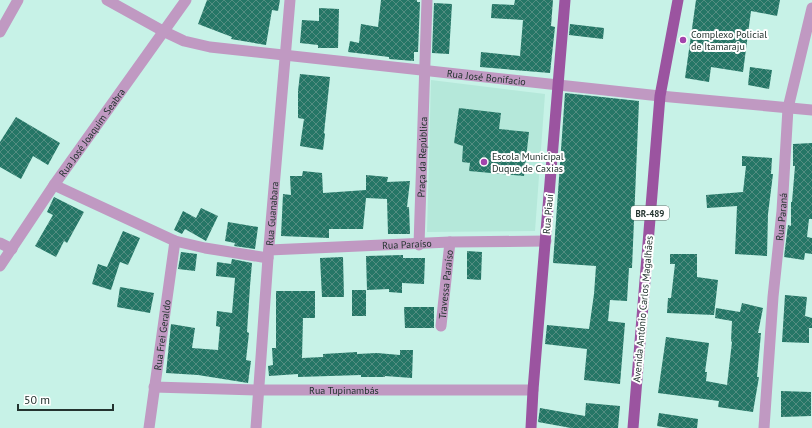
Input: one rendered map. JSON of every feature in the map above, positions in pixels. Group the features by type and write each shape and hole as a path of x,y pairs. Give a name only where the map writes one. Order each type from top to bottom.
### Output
{"main road":[{"name":"Rua Piauí","path":"531,428 565,0"},
{"name":"Avenida Antônio Carlos Magalhães","path":"633,428 660,96 678,0"}],"street":[{"path":"0,32 18,0"},
{"name":"Rua José Bonifacio","path":"107,0 163,31 184,40 210,46 660,96 812,110"},
{"name":"Rua José Joaquim Seabra","path":"0,266 54,185 186,0"},
{"name":"Rua Guanabara","path":"256,428 290,0"},
{"name":"Praça da República","path":"419,244 427,0"},
{"name":"Rua Paraná","path":"764,428 773,297 782,211 788,108 812,8"},
{"name":"Rua Paraíso","path":"54,185 176,241 205,248 269,254 450,242 546,241"},
{"name":"Rua Frei Geraldo","path":"149,428 176,241"},
{"name":"Travessa Paraíso","path":"441,326 450,242"},
{"path":"0,243 12,249"},
{"name":"Rua Tupinambás","path":"154,387 259,390 533,390"}],"shaded area":[{"name":"Escola Municipal Duque de Caxias","path":"431,80 545,94 535,231 427,232"}],"building":[{"path":"207,0 280,0 278,11 272,10 266,45 231,39 232,37 198,24"},
{"path":"381,0 417,0 417,2 420,2 418,52 414,52 414,61 389,59 389,57 348,52 350,41 359,43 361,24 378,27"},
{"path":"515,0 553,0 551,26 555,27 550,73 480,67 481,52 520,56 523,20 491,18 492,4 514,5"},
{"path":"696,0 780,0 777,16 751,11 743,72 711,67 709,82 685,78"},
{"path":"434,3 452,4 449,54 432,53"},
{"path":"319,8 339,9 338,48 318,48 318,45 300,43 302,20 319,21"},
{"path":"570,24 604,28 603,39 569,35"},
{"path":"750,67 772,70 769,89 748,85"},
{"path":"300,74 330,77 323,150 300,146 304,119 298,118 298,91"},
{"path":"565,93 639,101 632,268 629,268 627,301 610,300 608,321 625,323 620,384 584,380 587,349 545,344 547,325 589,329 594,294 596,266 553,263"},
{"path":"459,108 501,113 499,129 529,132 524,176 469,171 470,163 462,162 463,146 454,143"},
{"path":"16,117 60,143 48,165 33,156 21,179 0,167 0,142"},
{"path":"812,143 812,219 809,219 807,237 812,238 812,254 805,253 804,260 784,257 788,225 791,226 791,202 795,166 793,166 793,144"},
{"path":"742,156 772,158 771,174 773,174 768,214 767,256 735,254 737,206 707,208 706,195 743,192 746,166 742,166"},
{"path":"303,171 322,173 323,193 366,190 366,175 388,177 387,182 410,181 407,207 409,207 410,234 388,234 387,199 366,198 363,229 329,229 329,238 281,236 283,194 291,195 290,176 302,176"},
{"path":"54,197 84,212 67,243 64,241 56,257 35,246 53,215 47,212"},
{"path":"201,208 218,216 206,241 185,229 182,234 174,230 183,211 196,218"},
{"path":"228,222 258,227 255,249 234,246 235,243 225,241"},
{"path":"123,231 140,238 128,265 120,262 111,290 92,284 98,264 107,267"},
{"path":"467,251 482,252 481,280 467,279"},
{"path":"181,252 197,254 195,271 178,269"},
{"path":"670,254 697,254 697,277 718,280 714,315 667,313 668,298 671,298 675,264 670,264"},
{"path":"403,255 403,258 425,258 424,284 402,283 402,293 389,292 389,289 367,290 366,256"},
{"path":"343,257 344,297 322,297 320,258"},
{"path":"232,259 252,263 247,332 249,333 246,360 251,361 248,383 198,375 166,373 171,324 195,328 192,348 218,350 220,327 216,326 217,311 232,313 235,278 216,276 217,262 231,264"},
{"path":"120,287 154,293 150,313 117,307"},
{"path":"352,290 366,290 366,316 352,316"},
{"path":"276,291 315,291 315,318 303,318 302,358 323,357 323,354 357,352 357,354 377,353 400,355 400,350 413,350 412,378 385,376 361,377 361,375 298,377 298,374 269,376 268,366 273,365 272,348 276,348"},
{"path":"785,295 807,297 805,316 812,318 812,328 809,328 809,343 782,342"},
{"path":"742,303 763,308 758,333 761,333 757,377 759,377 753,412 718,407 719,401 658,393 666,337 709,343 705,372 707,372 706,381 727,385 732,342 732,321 715,318 716,308 740,312"},
{"path":"404,307 434,307 434,328 405,328"},
{"path":"781,391 811,392 811,416 781,417"},
{"path":"586,403 620,406 618,428 571,428 538,422 540,408 585,416"},
{"path":"659,413 698,419 697,428 669,428 657,426"}],"place":[{"name":"Complexo Policial de Itamaraju","path":"683,40"},
{"name":"Escola Municipal Duque de Caxias","path":"484,162"}]}
